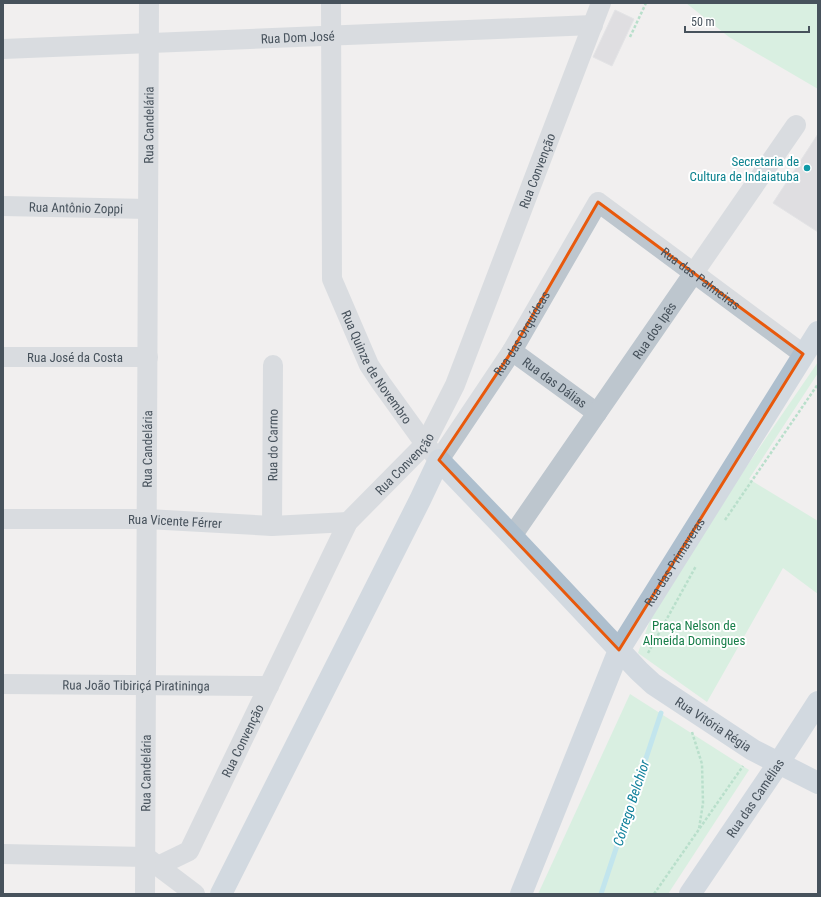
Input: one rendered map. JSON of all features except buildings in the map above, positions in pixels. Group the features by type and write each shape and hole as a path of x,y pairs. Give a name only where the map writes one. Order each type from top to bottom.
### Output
{"main road":[{"name":"Rua das Primaveras","path":"521,894 619,650 818,332"},
{"name":"Rua Quinze de Novembro","path":"439,460 619,650"},
{"path":"221,894 439,460"},
{"name":"Rua Vitória Régia","path":"619,650 646,677 712,724 778,764 818,783"},
{"name":"Rua das Camélias","path":"690,894 818,702"}],"street":[{"name":"Rua Candelária","path":"145,894 152,862 147,686 149,3"},
{"name":"Rua Quinze de Novembro","path":"331,3 332,279 370,365 381,383 425,444 439,460"},
{"path":"592,3 593,25"},
{"name":"Rua Convenção","path":"152,862 189,851 348,522 425,444 455,385 601,3"},
{"name":"Rua Dom José","path":"3,49 593,25"},
{"name":"Rua dos Ipês","path":"512,536 796,125"},
{"name":"Rua das Palmeiras","path":"598,202 804,354"},
{"name":"Rua das Orquídeas","path":"439,460 512,351 598,202"},
{"name":"Rua Antônio Zoppi","path":"3,206 148,209"},
{"name":"Rua das Dálias","path":"512,351 597,413"},
{"name":"Rua José da Costa","path":"3,358 148,357"},
{"name":"Rua do Carmo","path":"272,365 272,526"},
{"name":"Rua Vicente Férrer","path":"3,519 147,519 272,526 348,522"},
{"name":"Rua João Tibiriçá Piratininga","path":"3,684 268,686"},
{"path":"3,854 152,862 195,894"}],"path":[{"path":"630,37 646,3"},
{"path":"724,522 818,384"},
{"path":"646,677 666,619 699,561"},
{"path":"689,727 702,764 702,803 699,830"},
{"path":"654,894 753,750"}],"highlighted area":[{"path":"598,202 803,354 619,650 439,460 512,351"}],"green space":[{"path":"686,3 818,3 818,89 729,37"},
{"name":"Praça Nelson de Almeida Domingues","path":"818,362 818,373 749,479 818,521 818,594 783,568 707,702 638,653 653,612 701,533"},
{"path":"630,694 749,770 668,894 538,894"}],"waterway":[{"name":"Córrego Belchior","path":"601,894 661,713"}],"place":[{"name":"Secretaria de Cultura de Indaiatuba","path":"807,168"}]}
